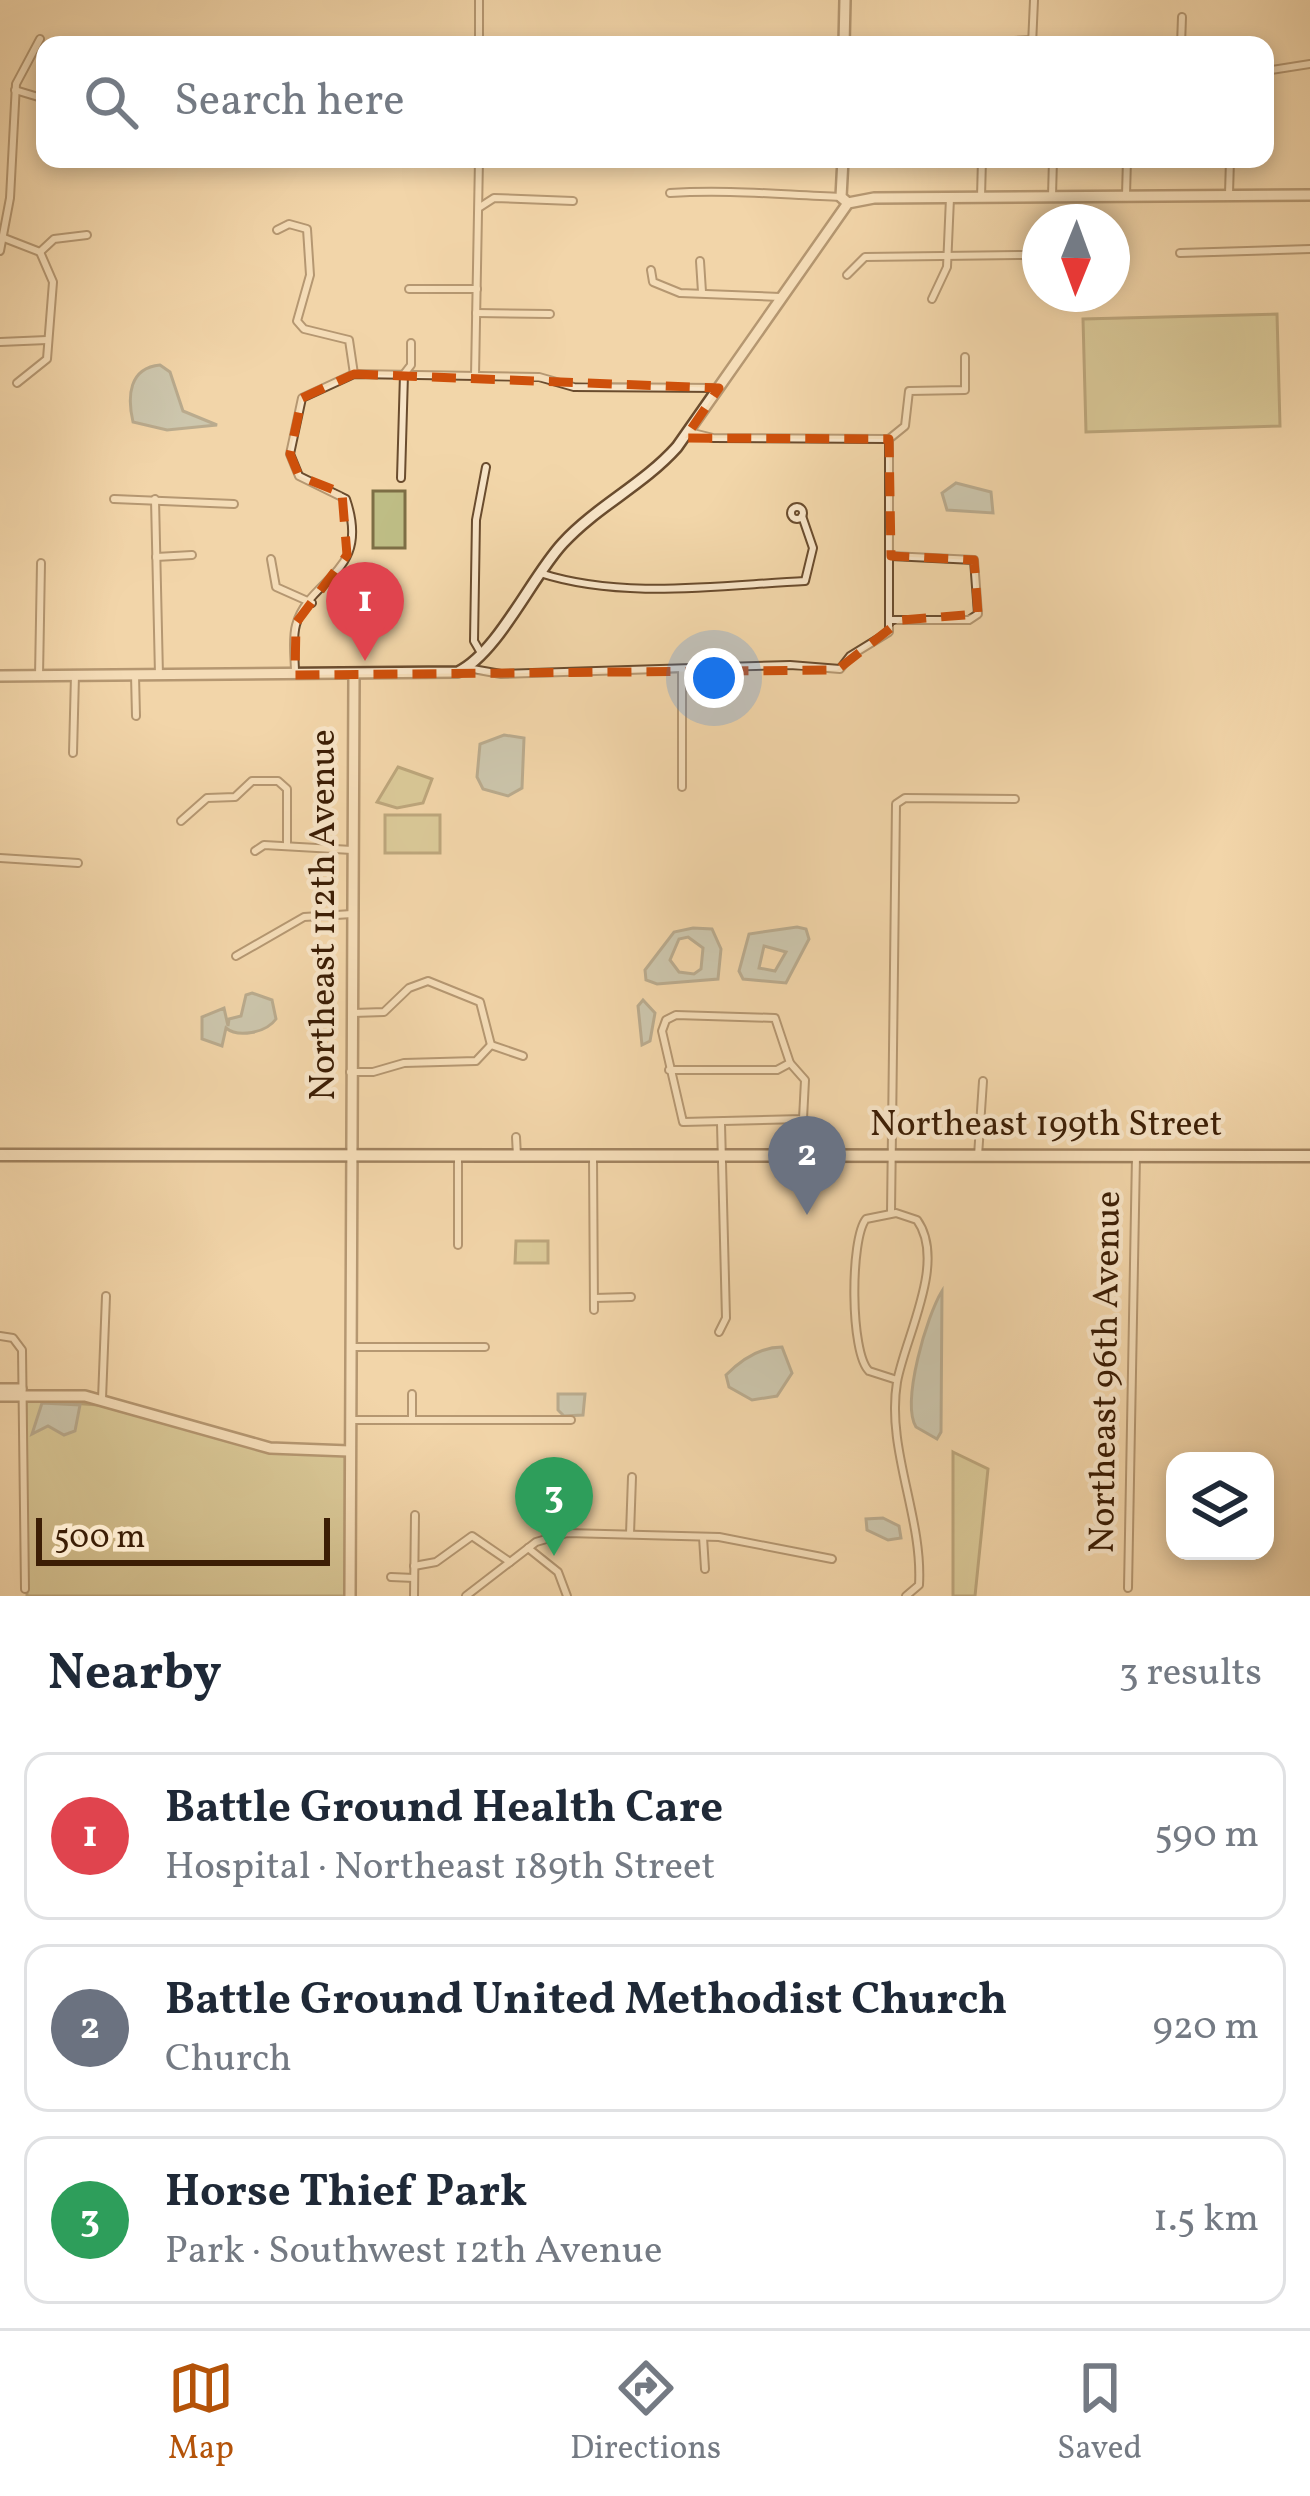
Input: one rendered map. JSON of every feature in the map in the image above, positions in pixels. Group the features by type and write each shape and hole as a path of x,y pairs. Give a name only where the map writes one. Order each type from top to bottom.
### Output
{"main road":[{"name":"Northeast 199th Street","path":"0,1155 1310,1156"}],"street":[{"path":"479,0 479,36"},
{"path":"844,36 845,0"},
{"path":"1031,36 1034,0"},
{"path":"1181,36 1182,17"},
{"path":"0,251 10,198 15,90 36,47"},
{"path":"1274,70 1310,64"},
{"path":"15,90 36,96"},
{"path":"475,376 479,168"},
{"path":"466,668 565,541 646,479 689,432 844,200 843,168"},
{"path":"981,197 982,168"},
{"path":"1052,196 1053,168"},
{"path":"1126,195 1127,168"},
{"path":"1229,194 1230,168"},
{"path":"670,193 716,189 844,200 1310,195"},
{"path":"932,299 949,256 950,197"},
{"path":"0,199 10,198"},
{"path":"478,210 494,198 573,201"},
{"path":"277,230 295,224 307,229 310,275 297,321 304,328 350,340 354,374"},
{"path":"40,252 54,238 87,235"},
{"path":"4,238 40,252 53,282 45,364 17,383"},
{"path":"1180,253 1310,249"},
{"path":"847,274 862,257 1022,256"},
{"path":"700,261 702,292"},
{"path":"651,270 664,289 780,297"},
{"path":"409,289 477,289"},
{"path":"476,313 550,314"},
{"path":"0,342 46,340"},
{"path":"401,478 404,374 411,364 411,343"},
{"path":"689,432 713,438 889,439 904,426 909,392 965,390 964,357"},
{"path":"295,675 296,623 346,561 349,507 336,490 297,474 290,458 292,435 306,394 354,374 539,377 574,387 718,388"},
{"path":"0,676 444,674 466,668 501,674 790,665 837,670 855,652 881,640 890,622 889,439"},
{"path":"481,653 474,641 476,520 486,467"},
{"path":"114,500 234,503"},
{"path":"155,500 159,675"},
{"path":"540,573 590,587 738,582 764,587 805,580 813,548 802,516"},
{"path":"156,557 192,555"},
{"path":"890,622 969,620 978,614 979,603 977,565 962,557 891,556"},
{"path":"271,559 276,587 312,603"},
{"path":"39,676 41,563"},
{"path":"682,669 682,787"},
{"name":"Northeast 112th Avenue","path":"350,1596 354,674"},
{"path":"73,753 75,675"},
{"path":"135,675 136,716"},
{"path":"181,821 207,799 237,796 249,782 284,784 286,845"},
{"path":"892,1213 896,804 905,799 1015,799"},
{"path":"255,851 286,845 352,850"},
{"path":"0,858 78,862"},
{"path":"236,956 304,917 352,914"},
{"path":"351,1012 384,1012 422,982 480,1002 491,1045"},
{"path":"773,1017 790,1063 805,1080 805,1113 799,1123 683,1122 662,1031 666,1020 773,1017"},
{"path":"491,1045 523,1056"},
{"path":"350,1072 373,1072 404,1063 476,1061 491,1045"},
{"path":"669,1070 774,1070 790,1063"},
{"path":"977,1156 982,1081"},
{"path":"719,1332 726,1318 721,1124"},
{"path":"516,1137 517,1156"},
{"path":"458,1156 458,1245"},
{"path":"593,1156 594,1310"},
{"name":"Northeast 96th Avenue","path":"1128,1588 1136,1156"},
{"path":"897,1380 868,1371 857,1350 857,1232 866,1219 892,1213 917,1220 926,1250 893,1415 920,1557 919,1585 906,1596"},
{"path":"102,1396 106,1296"},
{"path":"594,1298 632,1297"},
{"path":"0,1336 21,1346 25,1589"},
{"path":"350,1347 485,1347"},
{"path":"0,1392 102,1396 244,1438 349,1448"},
{"path":"412,1394 412,1420"},
{"path":"560,1410 560,1420"},
{"path":"350,1420 571,1420"},
{"path":"630,1534 632,1478"},
{"path":"414,1596 415,1515"},
{"path":"466,1596 528,1548 561,1534 703,1536 832,1558"},
{"path":"414,1566 436,1562 470,1536 498,1549 510,1562"},
{"path":"703,1536 705,1568"},
{"path":"528,1548 558,1573 567,1596"},
{"path":"392,1577 414,1578"}],"highlighted area":[{"path":"354,374 719,388 685,438 889,439 891,556 974,560 978,614 901,620 837,670 295,675 296,623 347,555 342,493 299,476 290,454 302,398"}],"shaded area":[{"path":"1277,314 1280,426 1086,432 1083,319"},
{"path":"373,491 405,491 405,548 373,548"},
{"path":"398,767 432,779 423,803 397,808 377,802"},
{"path":"385,815 440,815 440,853 385,853"},
{"path":"516,1241 548,1241 548,1263 515,1263"},
{"path":"26,1400 99,1405 272,1453 341,1453 345,1457 345,1596 27,1596"},
{"path":"953,1452 988,1469 975,1596 953,1596"}],"water":[{"path":"160,365 170,372 183,411 217,425 167,430 133,422 130,403 136,377"},
{"path":"956,483 991,492 993,513 947,510 942,493"},
{"path":"504,735 524,738 522,788 508,796 483,789 477,777 480,744"},
{"path":"712,929 721,949 718,979 657,984 646,980 645,970 674,932","holes":["688,937 703,948 701,969 694,974 679,972 670,960 679,939"]},
{"path":"806,929 809,939 786,983 743,979 739,971 749,934","holes":["764,946 786,952 775,971 759,968"]},
{"path":"246,995 272,1000 276,1019 271,1024 244,1033 226,1028 222,1046 202,1039 202,1017 224,1008 228,1026 229,1019 241,1016"},
{"path":"643,1000 655,1013 650,1041 642,1045 638,1006"},
{"path":"942,1291 941,1432 937,1439 916,1427 912,1399 923,1338"},
{"path":"782,1347 792,1373 777,1396 752,1400 729,1387 726,1375 738,1364 759,1352"},
{"path":"558,1394 585,1394 583,1415 564,1416 558,1410"},
{"path":"42,1403 80,1405 75,1431 64,1435 48,1426 32,1434"},
{"path":"883,1518 899,1526 901,1538 888,1540 867,1530 866,1519"}],"place":[{"name":"Battle Ground Health Care","path":"365,661"},
{"name":"Battle Ground United Methodist Church","path":"807,1215"},
{"name":"Horse Thief Park","path":"554,1556"}]}
